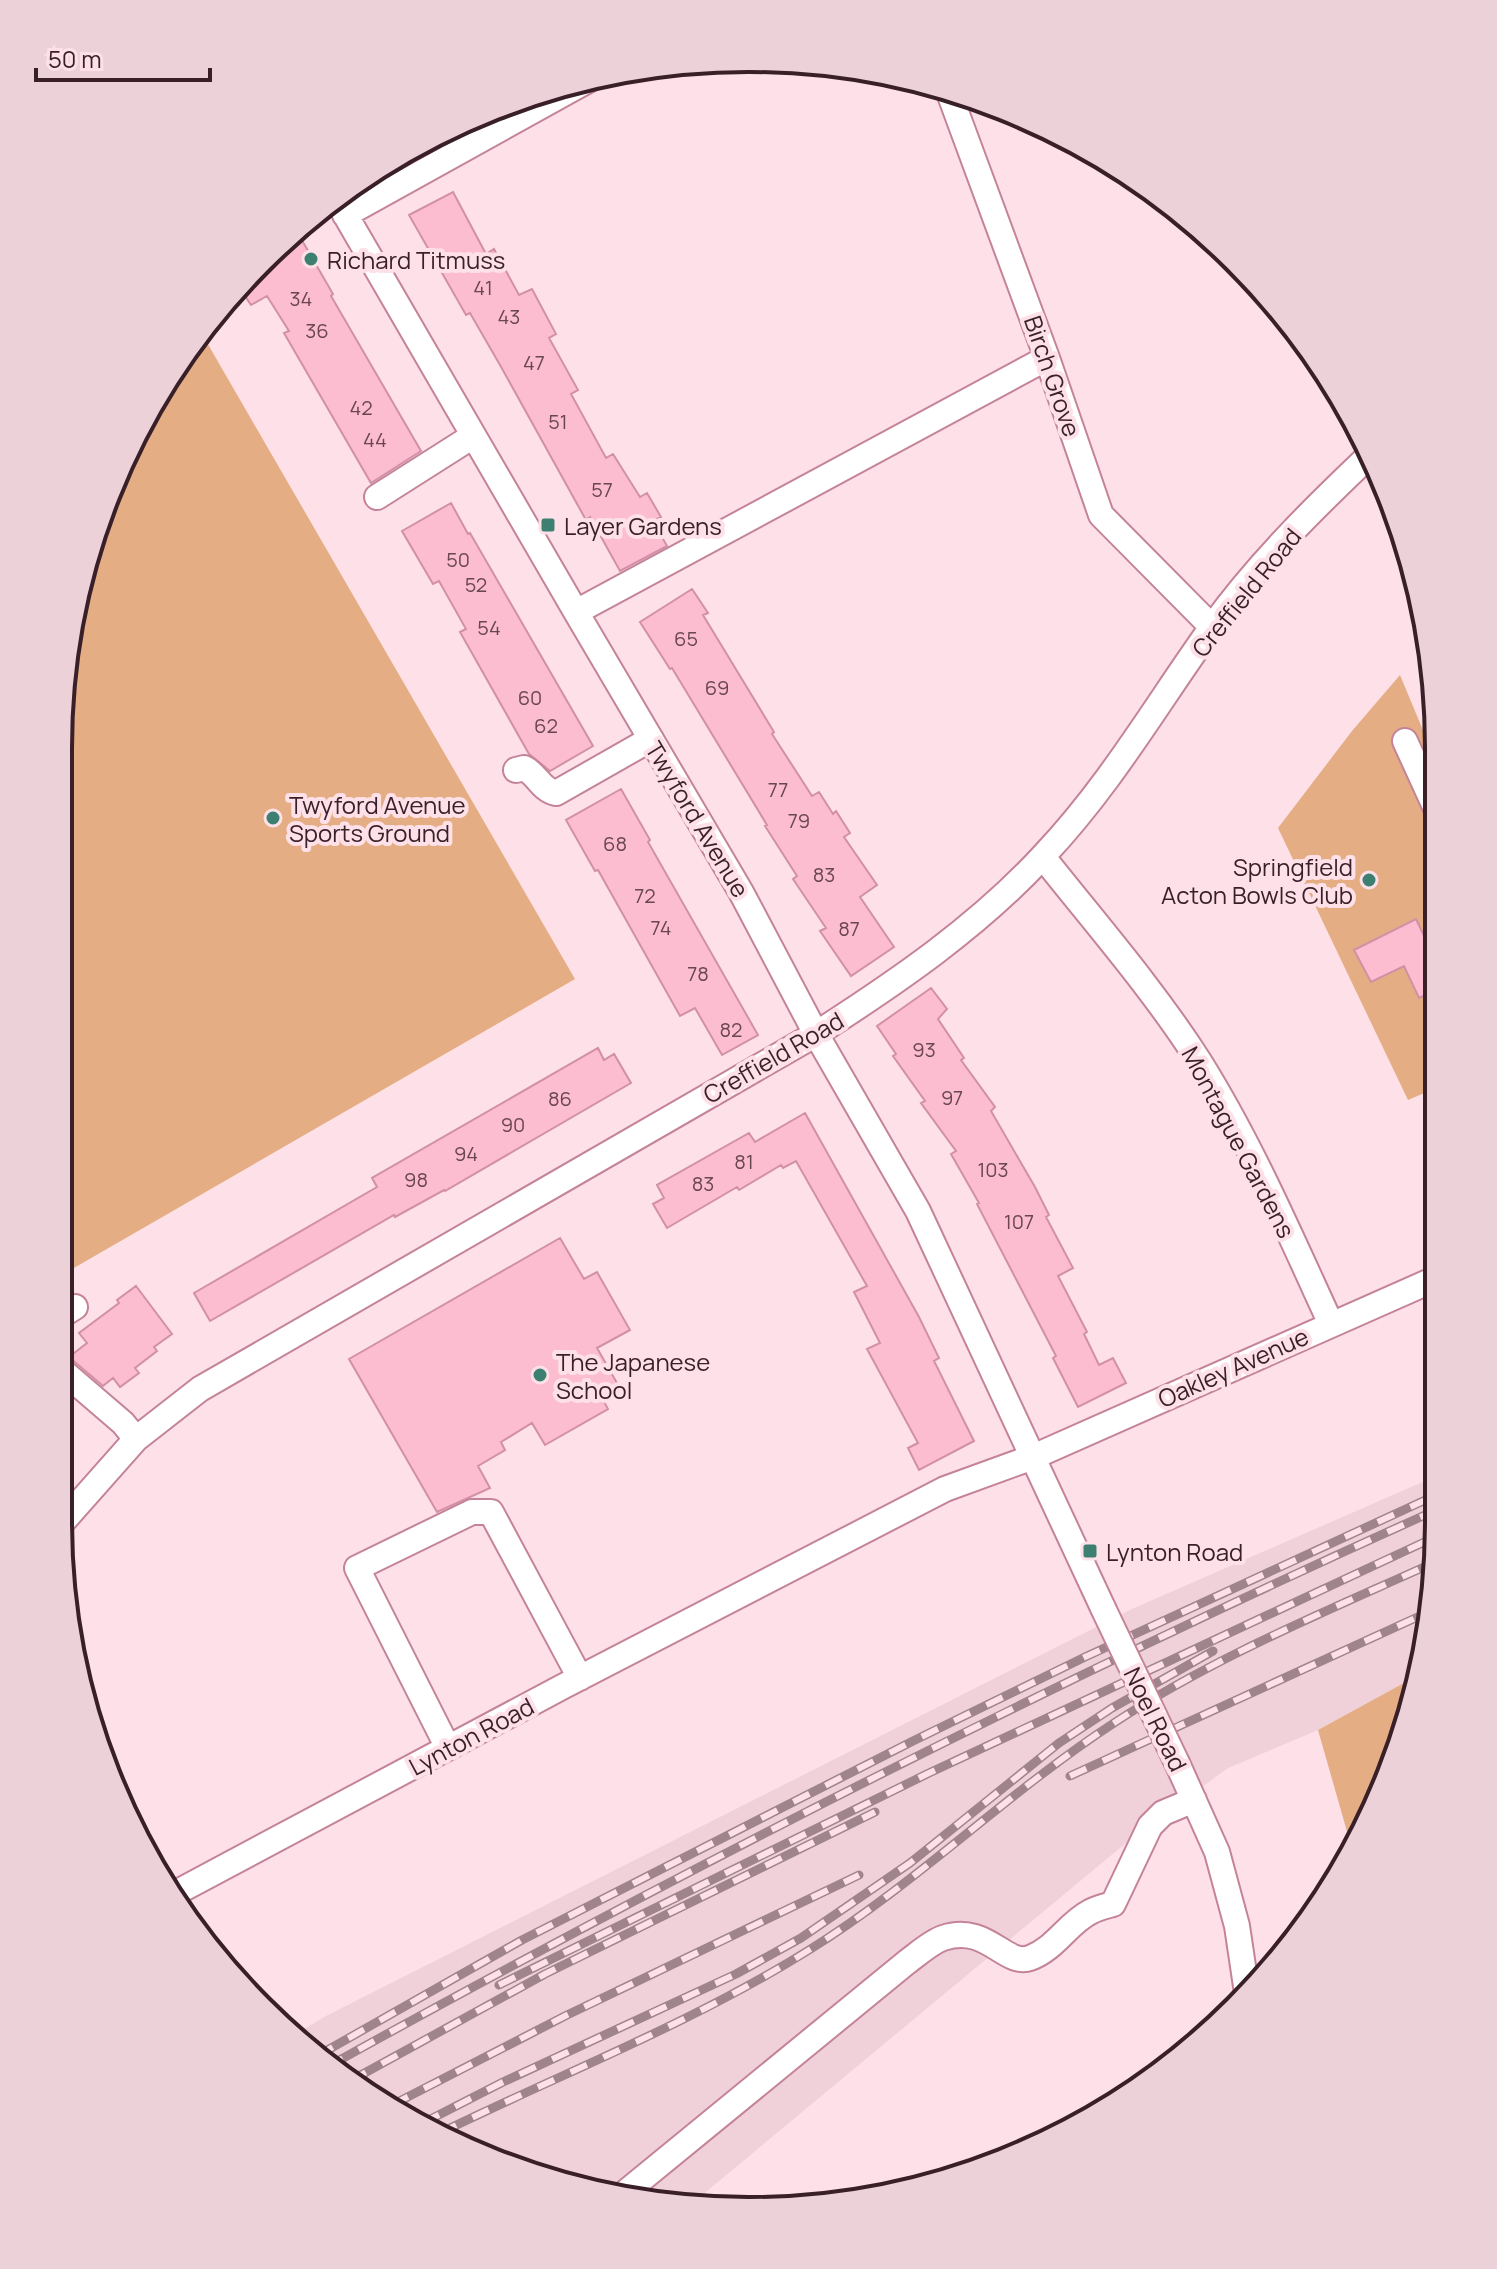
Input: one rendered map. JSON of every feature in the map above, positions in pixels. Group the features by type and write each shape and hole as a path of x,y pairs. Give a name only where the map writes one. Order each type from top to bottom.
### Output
{"street":[{"name":"Birch Grove","path":"953,104 1101,515 1212,627"},
{"path":"358,197 536,106"},
{"name":"Twyford Avenue","path":"342,209 741,892 816,1034 918,1211 1033,1457"},
{"path":"576,612 1047,358"},
{"path":"377,497 473,436"},
{"name":"Creffield Road","path":"72,1511 136,1439 200,1389 816,1034 879,994 977,919 1043,857 1130,750 1212,627 1244,585 1319,503 1361,463"},
{"path":"516,770 524,768 531,771 549,792 556,793 651,739"},
{"path":"1405,741 1425,785"},
{"name":"Montague Gardens","path":"1043,857 1173,1023 1219,1094 1274,1201 1331,1324"},
{"name":"Oakley Avenue","path":"1033,1457 1425,1283"},
{"path":"72,1379 123,1423 136,1439"},
{"name":"Noel Road","path":"1033,1457 1217,1852 1237,1926 1245,1980"},
{"name":"Lynton Road","path":"182,1890 945,1489 1033,1457"},
{"path":"448,1748 357,1568 472,1512 491,1512 580,1678"},
{"path":"633,2187 907,1962 942,1938 967,1933 991,1942 1010,1957 1028,1959 1053,1945 1088,1913 1113,1904 1150,1826 1163,1813 1194,1800"}],"shaded area":[{"name":"Twyford Avenue Sports Ground","path":"207,343 575,979 72,1269 72,748 78,660 95,573 123,490 163,410"},
{"name":"Springfield Acton Bowls Club","path":"1400,675 1425,734 1425,748 1425,1093 1408,1100 1278,828 1352,731"},
{"path":"1425,1481 1424,1565 1405,1682 1318,1730 1228,1768 1132,1838 701,2196 617,2184 573,2174 490,2146 410,2106 373,2083 303,2030 324,2017 1132,1609"},
{"path":"1405,1682 1374,1779 1348,1834 1318,1730"}],"building":[{"path":"453,192 486,254 494,249 519,295 532,289 556,334 549,338 578,390 571,394 606,458 613,454 640,497 647,493 661,517 653,521 667,546 620,571 590,517 586,520 470,313 466,315 409,215"},
{"path":"302,240 421,451 371,483 284,333 289,331 267,296 251,305 245,296"},
{"path":"451,503 593,746 550,771 529,754 460,632 466,629 439,581 433,584 402,531"},
{"path":"692,589 708,613 703,615 774,732 772,734 812,796 819,792 833,814 836,811 850,833 844,837 877,885 860,897 894,947 851,976 820,931 826,928 793,879 797,876 767,825 672,668 640,622"},
{"path":"621,789 758,1035 722,1055 695,1008 680,1016 598,870 595,871 566,820"},
{"path":"1416,919 1425,938 1425,995 1419,998 1404,966 1371,982 1354,950"},
{"path":"931,988 947,1009 938,1019 964,1058 961,1060 995,1107 991,1111 1035,1187 1049,1215 1046,1217 1073,1268 1058,1276 1087,1332 1084,1334 1099,1365 1113,1358 1126,1383 1078,1407 1053,1358 1056,1356 951,1154 956,1151 921,1103 925,1101 893,1056 896,1054 877,1026"},
{"path":"598,1048 604,1060 614,1054 631,1083 445,1191 394,1215 210,1321 194,1293 377,1187 372,1178"},
{"path":"805,1113 919,1317 939,1358 934,1361 974,1441 919,1470 908,1448 918,1443 867,1349 880,1343 854,1292 867,1286 796,1161 783,1168 781,1165 739,1190 737,1187 667,1228 653,1204 664,1198 657,1185 749,1133 755,1142"},
{"name":"The Japanese School","path":"560,1238 584,1279 597,1272 630,1330 597,1348 621,1390 603,1400 608,1409 545,1445 532,1423 501,1442 505,1450 478,1466 490,1488 437,1512 349,1359"},
{"path":"136,1286 172,1334 154,1347 157,1351 135,1368 139,1373 120,1387 113,1378 103,1386 72,1360 72,1355 87,1343 79,1333 119,1303 117,1300"}],"railway":[{"path":"328,2050 522,1940 915,1740 1085,1657 1425,1500"},
{"path":"341,2060 874,1777 1153,1641 1425,1515"},
{"path":"499,1985 929,1773 1425,1542"},
{"path":"451,2128 673,2024 765,1976 849,1924 1037,1778 1152,1699 1230,1656 1424,1567"},
{"path":"1070,1776 1418,1617"},
{"path":"433,2118 736,1974 801,1938 910,1863 1059,1743 1112,1708 1213,1651"},
{"path":"361,2075 545,1974 875,1812"},
{"path":"401,2100 565,2016 859,1875"}],"place":[{"name":"Richard Titmuss","path":"311,259"},
{"name":"Layer Gardens","path":"548,525"},
{"name":"Twyford Avenue Sports Ground","path":"273,818"},
{"name":"Springfield Acton Bowls Club","path":"1369,880"},
{"name":"The Japanese School","path":"540,1375"},
{"name":"Lynton Road","path":"1090,1551"}]}
